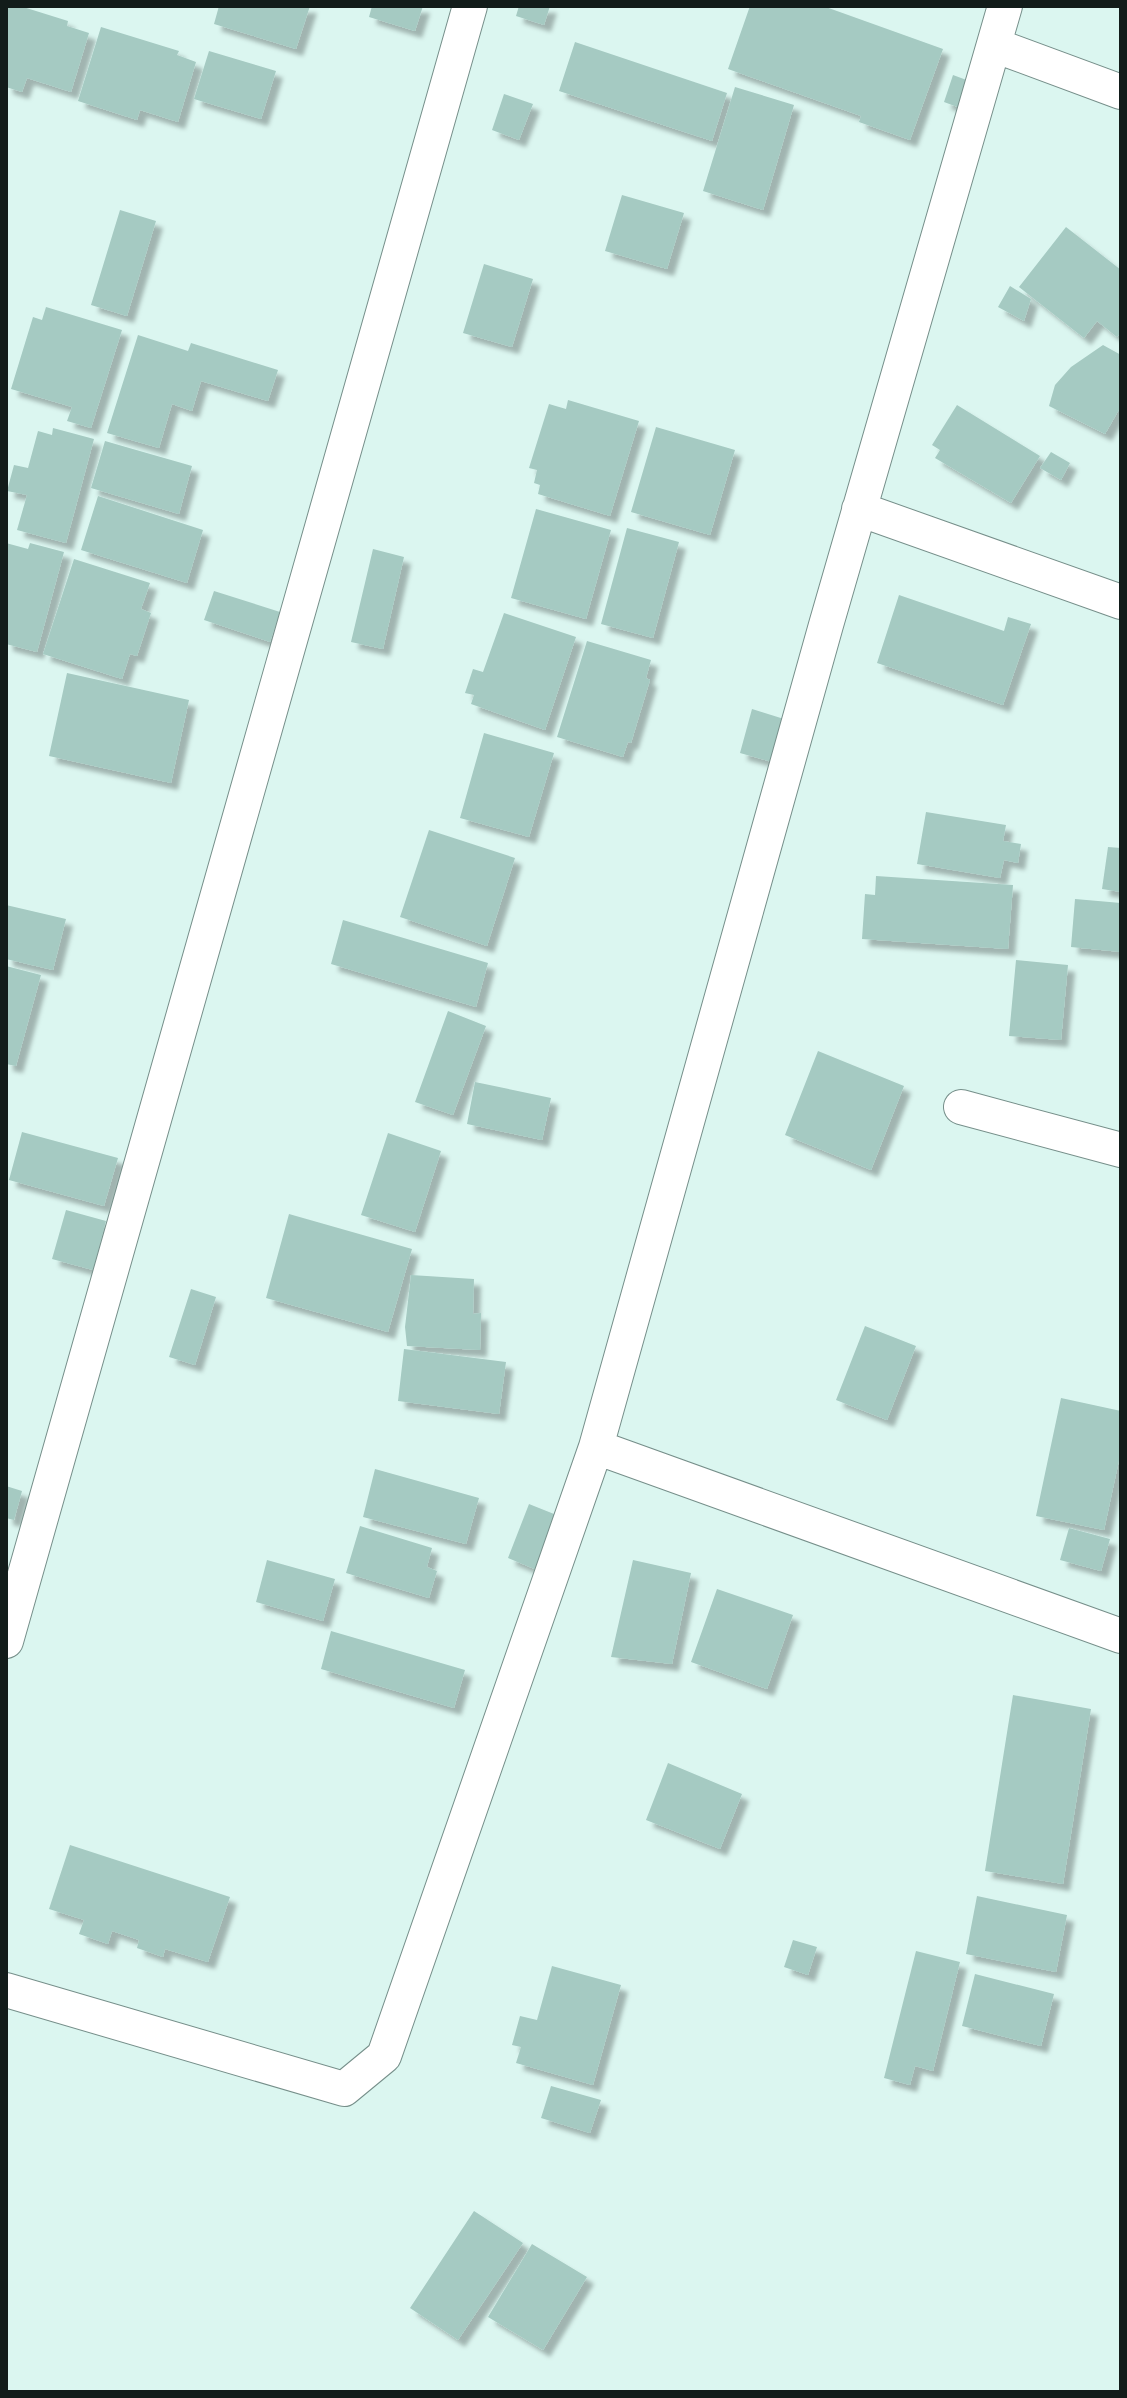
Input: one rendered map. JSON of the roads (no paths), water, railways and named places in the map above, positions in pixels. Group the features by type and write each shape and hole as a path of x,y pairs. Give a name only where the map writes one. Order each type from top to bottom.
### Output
{"street":[{"path":"6,1641 470,6"},
{"path":"6,1990 344,2089 384,2056 596,1447 859,509 1005,6"},
{"path":"994,45 1121,92"},
{"path":"859,509 1121,602"},
{"path":"961,1107 1121,1150"},
{"path":"596,1447 1121,1636"}]}
